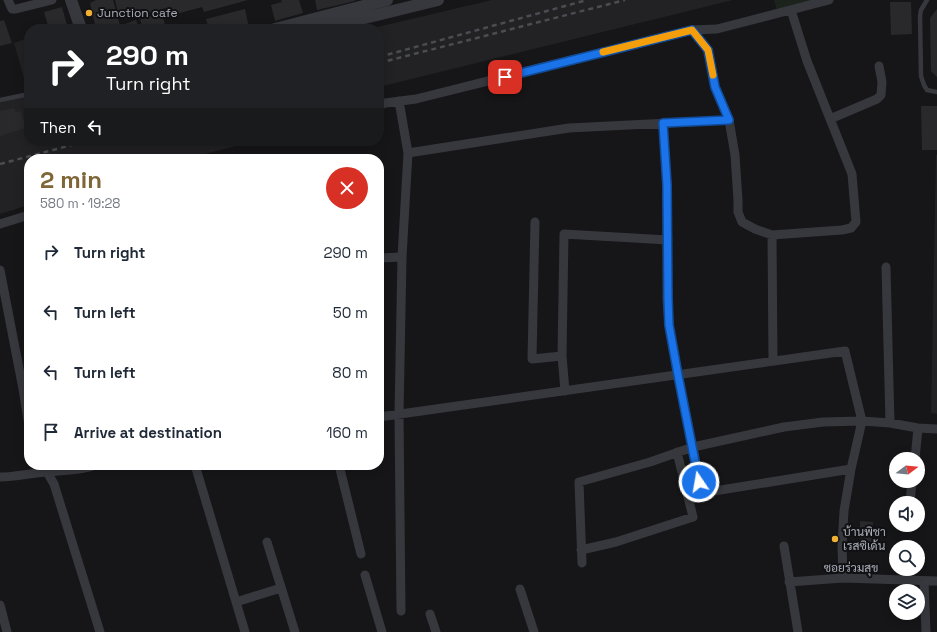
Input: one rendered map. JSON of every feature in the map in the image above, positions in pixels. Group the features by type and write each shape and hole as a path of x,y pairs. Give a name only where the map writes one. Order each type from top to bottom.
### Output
{"street":[{"path":"8,0 12,9 16,10 52,0"},
{"path":"71,0 79,24"},
{"path":"292,24 362,3 387,0"},
{"path":"340,24 438,0"},
{"path":"384,104 423,97 692,30 717,30 829,0"},
{"path":"692,30 708,50 715,87 729,120 735,154 738,212 742,222 755,229 772,234 842,230 851,228 856,222 852,174 806,61 791,10"},
{"path":"830,118 878,99 881,95 882,82 879,66"},
{"path":"399,102 408,153 402,257 399,414 401,611"},
{"path":"408,153 569,128 729,120"},
{"path":"663,123 667,185 669,325 702,493 851,469"},
{"path":"0,224 24,217"},
{"path":"535,222 532,359 562,356"},
{"path":"565,391 562,356 564,234 668,240"},
{"path":"772,234 773,361"},
{"path":"384,258 402,257"},
{"path":"886,267 890,423"},
{"path":"0,270 24,389"},
{"path":"384,416 845,351 862,421 851,469 844,511 842,545 844,578"},
{"path":"582,563 579,482 650,462 693,447 784,427 823,422 862,421 890,423 937,430"},
{"path":"916,452 918,428"},
{"path":"581,550 616,542 693,517 677,452"},
{"path":"0,477 12,477 37,470"},
{"path":"45,470 54,484 100,632"},
{"path":"196,470 245,632"},
{"path":"340,470 362,554"},
{"path":"267,542 295,632"},
{"path":"784,546 798,632"},
{"path":"365,575 382,632"},
{"name":"ซอยร่วมสุข","path":"789,582 844,578 937,581"},
{"path":"924,581 926,632"},
{"path":"236,602 281,588"},
{"path":"520,589 534,632"},
{"path":"0,605 8,632"},
{"path":"430,614 436,632"}],"lane":[{"path":"927,0 921,10 920,16 921,76 927,90 937,92"},
{"path":"0,100 24,95"}],"shaded area":[{"path":"492,0 733,0 384,86 384,25"},
{"path":"774,0 816,0 777,10"},
{"path":"24,40 24,78 14,43"},
{"path":"24,95 24,146 236,146 205,154 24,154 24,207 0,214 0,101"},
{"path":"937,155 937,414 931,413"}],"building":[{"path":"96,0 113,0 120,24 95,24 90,3"},
{"path":"115,0 248,0 204,12 202,7 169,16 166,8 126,19 124,14 119,16"},
{"path":"281,0 299,0 303,13 275,21 271,5 282,2"},
{"path":"315,0 355,0 355,1 317,10"},
{"path":"890,2 911,2 912,34 891,35"},
{"path":"62,7 67,24 48,24 44,12"},
{"path":"245,9 248,24 208,24 206,19"},
{"path":"937,9 937,77 931,71 930,18"},
{"path":"162,13 165,24 142,24 140,19"},
{"path":"4,20 12,43 0,46 0,21"},
{"path":"136,20 137,24 125,24"},
{"path":"921,106 937,106 937,150 922,150"},
{"path":"14,108 16,112 21,111 24,121 24,129 0,136 0,111"},
{"path":"860,521 873,522 872,545 860,545"}],"railway":[{"path":"384,56 587,0"},
{"path":"384,62 625,0"},
{"path":"38,154 68,146"},
{"path":"0,164 24,158"}],"slow traffic":[{"path":"603,52 692,30 708,50 713,75"}],"place":[{"name":"Junction cafe","path":"89,13"},
{"name":"บ้านพิชา เรสซิเด้น","path":"835,539"}],"route":[{"path":"505,77 692,30 708,50 715,87 729,120 663,123 667,185 669,325 699,482"}]}
